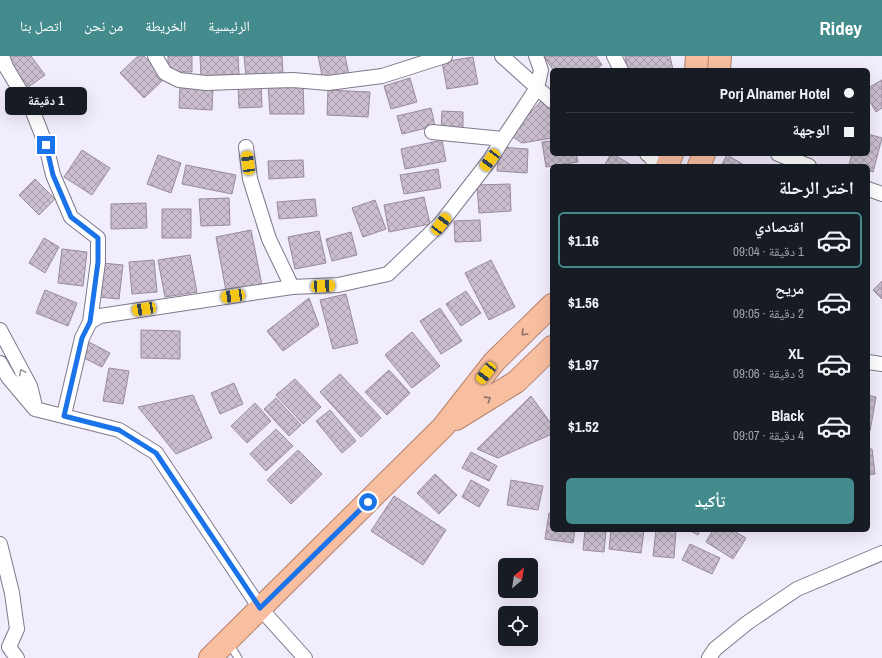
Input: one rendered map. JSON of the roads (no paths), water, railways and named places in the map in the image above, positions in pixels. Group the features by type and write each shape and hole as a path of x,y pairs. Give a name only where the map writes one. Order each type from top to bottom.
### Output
{"highway":[{"path":"696,68 697,56"},
{"path":"719,68 720,56"},
{"path":"210,658 233,649 260,608 443,427 494,362 550,307"},
{"path":"443,427 516,382 550,349"}],"street":[{"path":"2,56 6,67 33,112 46,145 53,175 71,217 98,238 98,262 90,322 82,338 64,416"},
{"path":"155,56 165,73 179,80 206,83 293,80 328,83 382,76 446,56"},
{"path":"502,56 550,99"},
{"path":"90,322 100,316 292,287 338,285 388,274 441,224 490,160 537,88 541,70 536,56"},
{"path":"614,56 620,68"},
{"path":"432,132 503,139"},
{"path":"246,148 250,178 270,239 292,287"},
{"path":"783,156 804,164"},
{"path":"870,190 882,194"},
{"path":"0,330 30,386 35,409"},
{"path":"870,362 882,364"},
{"path":"0,364 8,377 35,409 119,430 156,453 260,608 305,658"},
{"path":"0,544 12,593 17,629 8,651"},
{"path":"709,658 715,650 747,623 797,589 882,553"}]}
